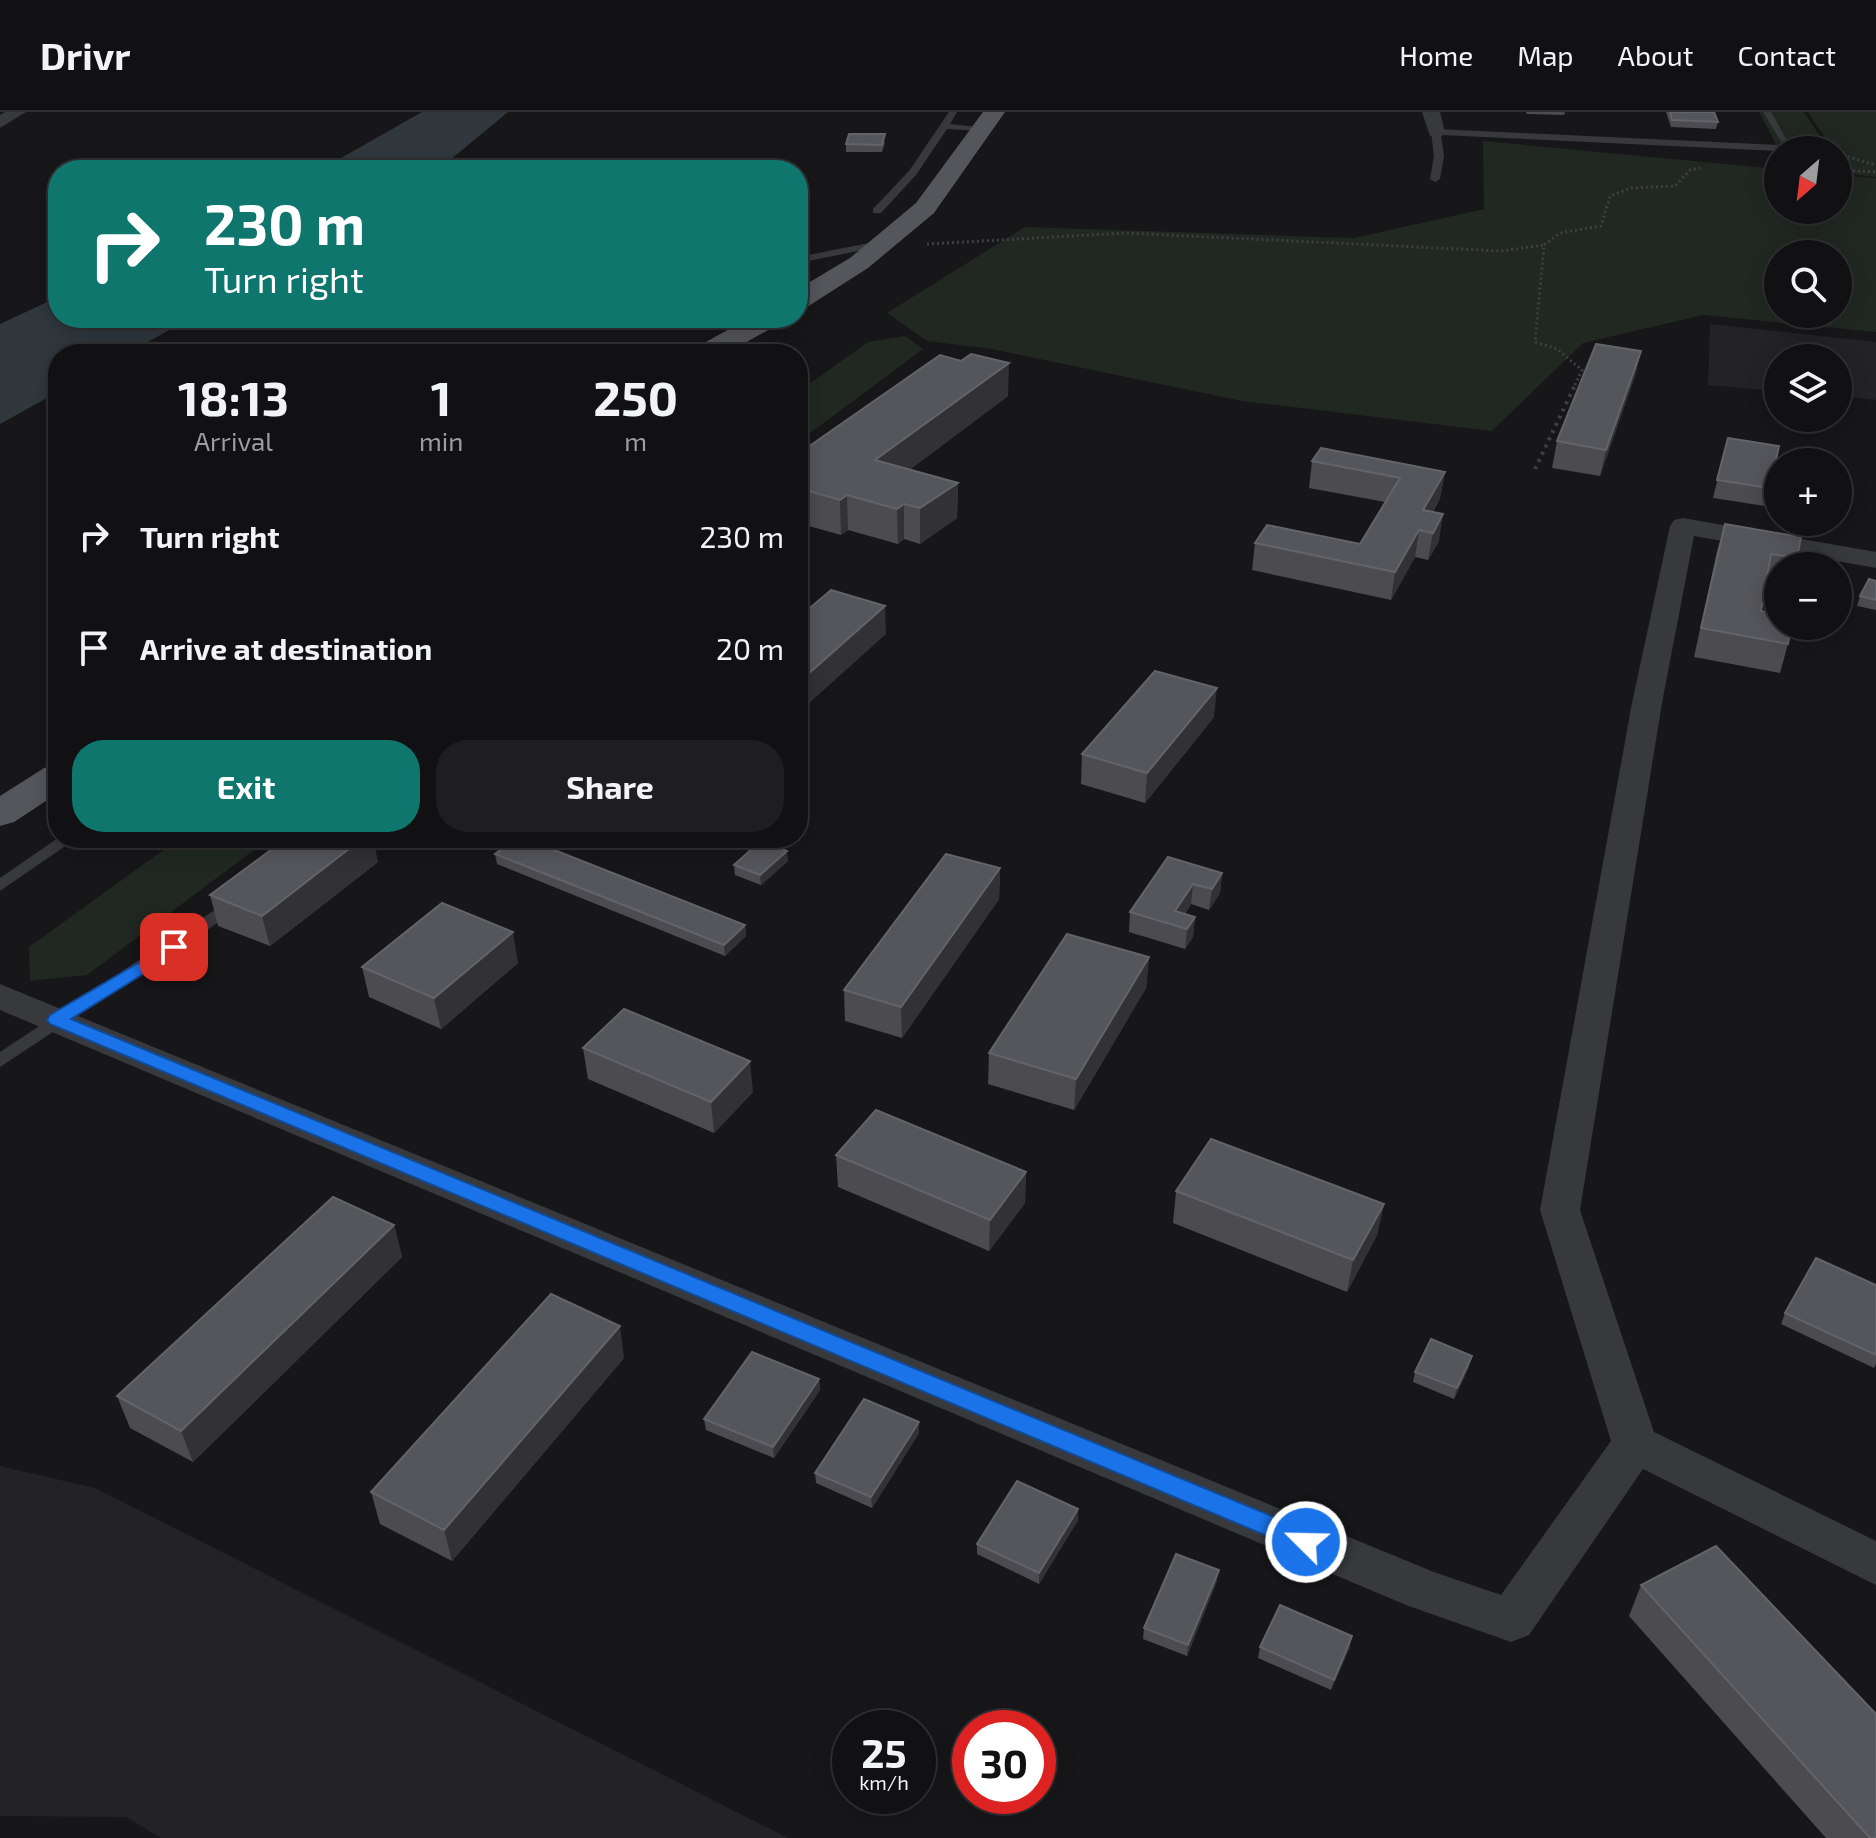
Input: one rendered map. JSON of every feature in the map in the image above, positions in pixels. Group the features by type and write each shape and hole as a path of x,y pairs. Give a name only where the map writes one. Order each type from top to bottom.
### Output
{"main road":[{"path":"808,294 887,242 925,208 945,175 989,120"},
{"path":"723,344 751,328"},
{"path":"0,814 48,783"}],"street":[{"path":"0,123 17,112"},
{"path":"1431,112 1436,132"},
{"path":"1876,560 1683,526 1647,703 1560,1210 1635,1444 1876,1564"},
{"path":"0,996 1423,1590 1511,1620 1635,1444"}],"lane":[{"path":"877,211 913,173 953,112"},
{"path":"1435,179 1439,156 1436,132 1781,148 1787,144 1767,112"},
{"path":"945,126 989,120"},
{"path":"913,173 926,174"},
{"path":"808,258 887,242"},
{"path":"0,886 55,848"},
{"path":"0,1061 56,1020 174,947 246,893"}],"path":[{"path":"1852,158 1876,165"},
{"path":"914,245 1126,233 1501,251 1544,245 1560,233 1601,226 1610,196 1631,188 1675,186 1690,170 1702,168"},
{"path":"1852,171 1876,172"},
{"path":"1535,469 1582,370 1557,349 1535,342 1544,245"}],"shaded area":[{"path":"422,112 508,112 450,160 338,160"},
{"path":"1759,112 1804,112 1820,136 1772,136"},
{"path":"1808,112 1876,112 1876,177 1852,174 1852,136 1824,136"},
{"path":"1483,141 1764,168 1764,224 1852,224 1852,176 1876,178 1876,332 1835,328 1852,328 1852,240 1764,240 1764,321 1703,315 1583,343 1492,431 1242,401 992,349 927,341 887,313 1025,227 1354,238 1484,209"},
{"path":"48,302 48,328 173,328 144,344 48,344 48,398 0,424 0,324"},
{"path":"1710,324 1876,342 1876,400 1852,397 1852,344 1764,344 1764,390 1708,385"},
{"path":"905,336 923,349 808,435 808,385 868,342"},
{"path":"166,848 257,848 87,975 30,981 29,947"},
{"path":"0,1466 95,1488 788,1838 161,1838 126,1817 0,1816"}],"building":[{"path":"1670,112 1714,112 1718,122 1672,120"},
{"path":"849,134 885,134 882,145 846,144"},
{"path":"1596,344 1641,351 1606,450 1557,441"},
{"path":"971,354 1009,363 875,460 958,483 920,508 904,504 897,509 847,495 840,500 808,491 808,447 940,355 961,361"},
{"path":"1728,438 1779,446 1764,448 1764,487 1717,480"},
{"path":"1321,448 1445,472 1423,510 1443,514 1433,533 1419,530 1395,572 1255,543 1267,525 1360,544 1400,478 1312,461"},
{"path":"1725,524 1764,531 1764,536 1801,537 1798,552 1764,552 1761,611 1764,612 1764,640 1701,628"},
{"path":"1869,579 1876,581 1876,600 1860,596"},
{"path":"831,590 885,606 808,674 808,610"},
{"path":"1766,640 1789,640 1788,644"},
{"path":"1155,671 1217,688 1147,773 1082,754"},
{"path":"273,848 350,848 262,916 210,895"},
{"path":"503,848 549,848 745,925 724,945 495,854"},
{"path":"753,848 787,851 760,875 734,865"},
{"path":"946,854 1000,868 901,1007 844,990"},
{"path":"1168,857 1222,873 1212,889 1193,884 1175,911 1195,917 1187,929 1130,912"},
{"path":"442,903 513,932 434,998 362,967"},
{"path":"1067,934 1149,957 1076,1079 989,1053"},
{"path":"624,1009 750,1061 711,1102 583,1048"},
{"path":"876,1110 1026,1172 990,1220 836,1155"},
{"path":"1211,1139 1384,1204 1353,1260 1176,1191"},
{"path":"333,1197 394,1225 181,1431 117,1396"},
{"path":"1816,1258 1876,1285 1876,1355 1785,1313"},
{"path":"551,1294 620,1326 444,1530 371,1492"},
{"path":"1431,1339 1472,1356 1457,1388 1415,1372"},
{"path":"752,1352 819,1379 773,1447 704,1419"},
{"path":"864,1399 919,1422 871,1497 815,1473"},
{"path":"1017,1481 1078,1509 1039,1573 977,1544"},
{"path":"1716,1546 1876,1714 1876,1838 1870,1838 1641,1585"},
{"path":"1176,1554 1219,1570 1188,1645 1144,1628"},
{"path":"1280,1605 1352,1636 1334,1680 1260,1647"}],"route":[{"path":"174,947 56,1020 1306,1542"}]}
